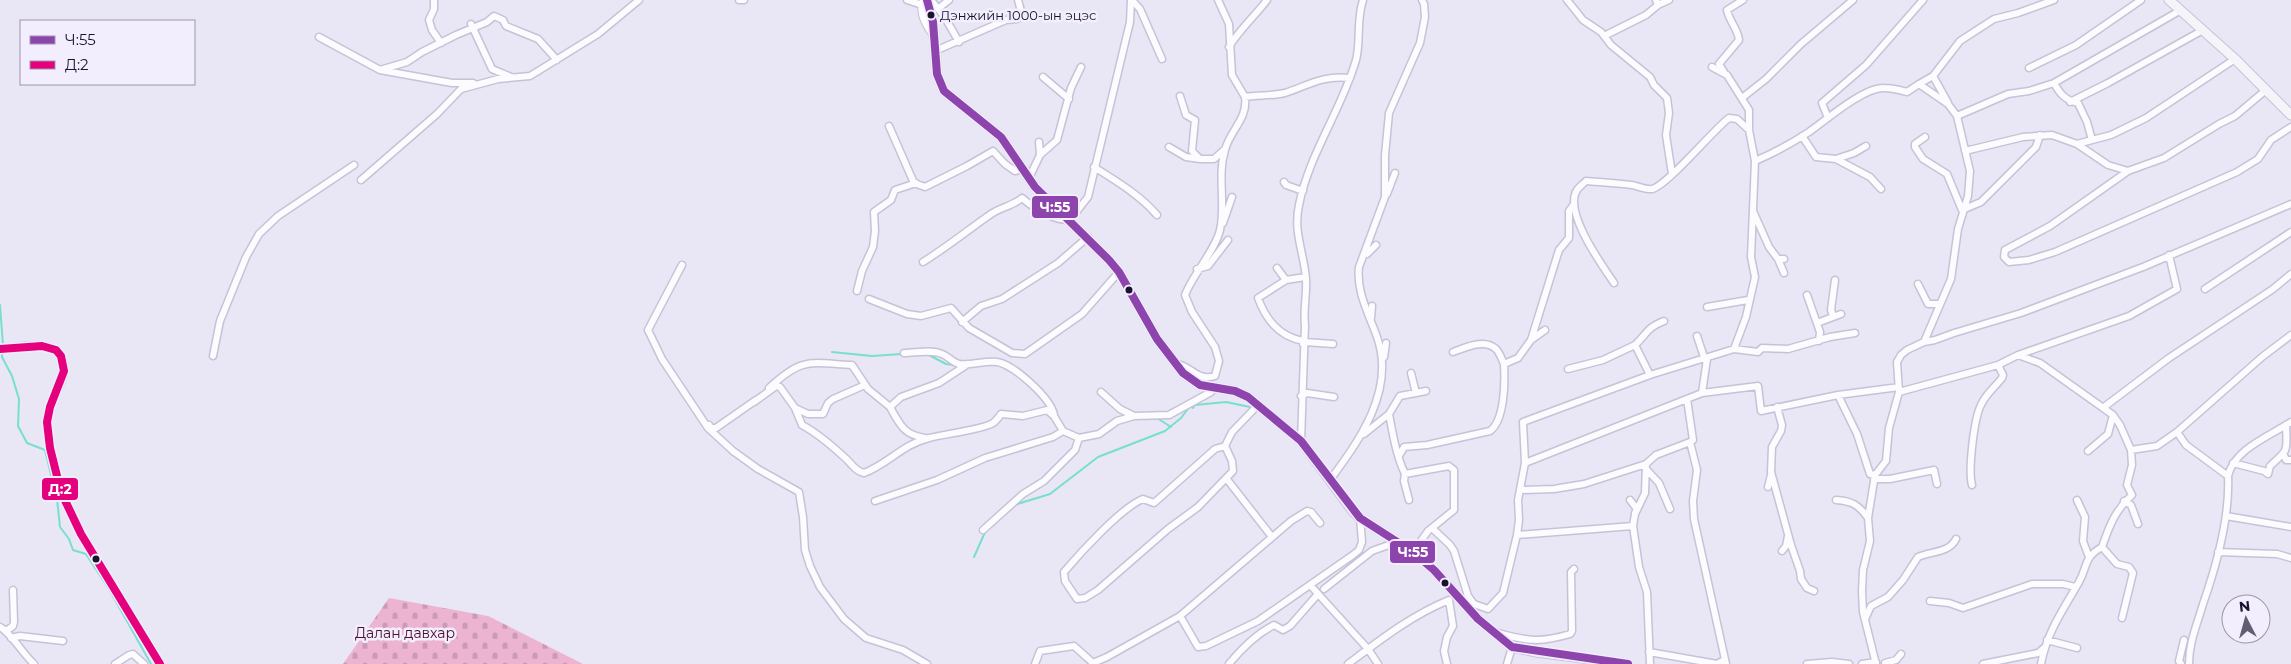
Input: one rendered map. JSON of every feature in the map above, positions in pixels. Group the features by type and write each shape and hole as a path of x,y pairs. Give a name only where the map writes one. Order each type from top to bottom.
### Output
{"main road":[{"path":"926,1 932,15 937,74 944,91 1001,137 1044,197 1088,237 1119,272 1145,319 1176,365 1200,385 1235,391 1248,396 1258,404 1301,441 1360,518 1413,552 1463,598 1492,631 1512,647 1628,664"},
{"path":"2176,4 2291,115"}],"street":[{"path":"434,0 434,9 429,20 432,30 440,43"},
{"path":"319,37 380,70 452,83 479,83 530,76 598,34 640,0"},
{"path":"739,0 744,0"},
{"path":"908,0 912,3 926,1 939,8 959,42"},
{"path":"939,8 949,0"},
{"path":"935,51 1006,20 1016,19 1021,11 1018,0"},
{"path":"1131,0 1140,8 1162,59"},
{"path":"923,262 951,245 993,213 1016,204 1022,198 1035,209 1051,217 1070,220 1075,211 1088,197 1130,22 1131,0"},
{"path":"1218,0 1229,24 1232,75 1245,97 1246,107 1241,121 1233,131 1225,149 1221,172 1222,210 1220,231"},
{"path":"1229,47 1246,23 1257,14 1267,0"},
{"path":"1301,441 1306,277 1296,229 1302,191 1357,58 1358,15 1362,0"},
{"path":"1385,198 1385,155 1389,113 1420,43 1425,17 1422,0"},
{"path":"1567,0 1583,20 1650,76 1654,85 1667,98 1669,113 1666,134 1672,174"},
{"path":"1604,36 1646,14 1657,2 1669,0"},
{"path":"1734,349 1746,317 1748,300 1755,278 1751,257 1755,161 1749,130 1749,110 1719,64 1739,40 1727,10 1743,0"},
{"path":"1742,98 1766,79 1801,44 1853,0"},
{"path":"1828,118 1822,103 1866,65 1923,0"},
{"path":"1755,161 1771,155 1872,90 1884,87 1907,92 1933,76 1960,41 1994,19 2018,13 2054,0"},
{"path":"2029,68 2076,45 2141,0"},
{"path":"1957,116 2008,94 2029,91 2054,83 2176,4"},
{"path":"380,70 408,62 472,26 488,22 494,16 503,20 506,26 538,39 556,60"},
{"path":"472,26 492,68 512,78"},
{"path":"2070,102 2203,30"},
{"path":"2077,144 2110,135 2146,118 2234,60"},
{"path":"1029,178 1040,155 1057,140 1081,67"},
{"path":"1712,67 1727,75"},
{"path":"1245,97 1284,93 1317,79 1335,76 1350,78"},
{"path":"1924,342 1951,279 1962,210 1968,196 1970,171 1957,116 1948,104 1933,76"},
{"path":"1043,77 1069,99"},
{"path":"362,180 437,114 461,89 479,83"},
{"path":"2054,83 2060,95 2070,102 2078,103 2092,140"},
{"path":"1919,84 1948,104"},
{"path":"2266,90 2235,116 2164,158 2128,171 2050,226 2006,250 2004,257 2009,262 2029,260 2055,252 2237,172 2258,159 2271,140 2291,127"},
{"path":"1180,96 1186,115 1195,120 1192,151 1200,158"},
{"path":"1614,283 1586,242 1574,204 1576,190 1586,182 1613,183 1651,189 1665,182 1729,118 1737,119 1749,130"},
{"path":"889,126 908,170 916,183 924,187 967,166 992,151 1015,171 1024,169"},
{"path":"1962,210 1981,202 2036,147 2040,135"},
{"path":"1966,151 2022,137 2052,135 2077,144 2108,165 2128,171"},
{"path":"1802,136 1816,157 1836,159 1870,177 1881,189"},
{"path":"1925,137 1915,144 1915,147 1923,159 1947,174 1962,210"},
{"path":"1038,142 1040,155"},
{"path":"1836,159 1854,153 1866,146"},
{"path":"1169,147 1186,157 1214,159 1225,149"},
{"path":"213,356 220,321 246,257 258,234 278,216 354,165"},
{"path":"1094,167 1129,191 1150,207 1157,215"},
{"path":"1330,480 1363,434 1371,417 1378,389 1378,339 1361,295 1358,276 1395,173"},
{"path":"1284,182 1286,185 1302,191"},
{"path":"857,291 862,271 873,247 875,232 874,212 891,200 895,190 916,183"},
{"path":"1176,365 1177,363 1185,366 1198,376 1210,378 1215,376 1219,361 1215,348 1192,312 1185,295 1197,269 1214,246 1232,197"},
{"path":"1504,364 1518,358 1531,340 1559,250 1569,238 1569,211 1574,204"},
{"path":"1862,664 1876,663 1865,619 1862,591 1863,570 1870,541 1868,518 1874,477 1886,461 1889,428 1899,389 1897,362 1901,355 1924,342 2021,313 2169,255 2291,204"},
{"path":"1752,210 1769,247 1781,259 1784,273"},
{"path":"2205,289 2291,232"},
{"path":"962,322 981,306 1002,299 1058,263 1088,237"},
{"path":"1197,269 1208,266 1228,240"},
{"path":"1363,259 1376,245"},
{"path":"1525,463 1702,393 1758,386 1761,411 1838,395 1899,389 1998,365 2018,355 2129,316 2177,289 2169,255"},
{"path":"682,265 648,330 662,359 708,428 733,451 758,469 799,492 805,550 810,566 820,586 844,619 866,638 902,650 927,664"},
{"path":"1277,268 1286,280"},
{"path":"869,299 907,314 921,316 951,308 962,322 1012,353 1025,354 1082,314 1119,272"},
{"path":"2104,407 2169,358 2273,289 2291,274"},
{"path":"1306,277 1286,280 1258,298 1263,314 1275,327 1295,339 1304,342 1333,344"},
{"path":"1833,316 1831,310 1835,280"},
{"path":"1918,284 1928,304 1940,304"},
{"path":"1807,295 1820,332 1819,341"},
{"path":"1707,307 1748,300"},
{"path":"1370,321 1372,306"},
{"path":"1817,323 1841,314"},
{"path":"1568,368 1603,360 1635,344 1651,326 1664,321"},
{"path":"1531,340 1545,330"},
{"path":"1348,664 1435,605 1463,598 1488,609 1503,593 1517,535 1520,490 1525,463 1523,422 1650,375 1734,349 1758,352 1762,348 1788,349 1855,333"},
{"path":"1697,336 1706,359 1702,393"},
{"path":"2131,450 2157,446 2177,432 2262,357 2291,336"},
{"path":"1379,369 1386,343"},
{"path":"1399,456 1404,447 1452,440 1490,431 1495,427 1501,412 1504,364 1496,349 1488,345 1477,344 1452,352"},
{"path":"1635,344 1650,375"},
{"path":"0,349 44,346 52,348 61,357 64,364 62,381 51,404 47,420 63,499 79,530 160,664"},
{"path":"904,352 942,353 959,364 995,361 1006,364 1034,384 1055,413 1054,416"},
{"path":"2018,355 2040,363 2094,402 2104,407 2120,425 2131,450 2132,465 2127,485 2132,495 2124,501 2112,519 2102,547 2089,556 2075,587 2057,617 2046,643 2041,664"},
{"path":"754,402 787,373 810,362 852,365 865,385 890,407 900,425 911,436 926,438"},
{"path":"890,407 901,397 939,383 969,364"},
{"path":"1972,485 1970,476 1972,437 1981,403 2002,378 2003,375 1998,365"},
{"path":"1411,373 1416,393"},
{"path":"795,408 808,414 823,414 828,402 865,385"},
{"path":"704,421 711,428 716,428 776,386 780,387 795,408 802,425 814,431 846,458 856,470 862,473 882,465 892,455 926,438 992,424 1001,414 1023,416 1046,410 1054,416 1063,431 1079,438 1099,434 1117,422 1134,416 1169,415 1212,392 1214,388"},
{"path":"1363,434 1389,414 1400,396 1426,391"},
{"path":"1101,392 1120,409 1134,416"},
{"path":"1301,396 1307,393 1334,397"},
{"path":"1838,395 1857,434 1870,474 1874,477 1890,479 1934,470 1938,484"},
{"path":"1520,490 1554,489 1584,484 1646,466 1656,455 1693,440 1687,399"},
{"path":"1225,446 1232,460 1233,471 1198,507 1168,529 1098,590 1085,598 1077,599 1065,581 1064,572 1080,553 1132,505 1143,499 1154,503 1216,449 1225,446 1232,432 1258,404"},
{"path":"1768,487 1771,473 1772,447 1781,431 1782,425 1777,407"},
{"path":"1389,414 1393,443 1398,449 1405,474 1404,481 1409,500"},
{"path":"2088,451 2108,434 2113,415"},
{"path":"2233,463 2268,474 2270,466 2284,456 2288,424"},
{"path":"2189,664 2191,637 2204,604 2226,516 2229,500 2228,476 2233,463 2239,455 2288,424"},
{"path":"875,501 937,480 985,458 1053,437 1063,431"},
{"path":"2177,432 2186,445 2228,476"},
{"path":"983,530 1023,494 1044,481 1075,450 1079,438"},
{"path":"1650,652 1717,664 1725,662 1694,519 1692,501 1697,470 1690,442"},
{"path":"2284,456 2286,460 2291,460"},
{"path":"1405,474 1449,466 1452,468 1454,510 1423,536 1413,552"},
{"path":"1646,466 1659,483 1670,509"},
{"path":"1635,514 1645,493 1646,466"},
{"path":"1771,473 1801,579 1807,588 1814,591"},
{"path":"1226,478 1272,537"},
{"path":"1630,500 1637,509 1633,526 1639,567 1647,592 1650,664"},
{"path":"1836,500 1852,501 1861,508 1868,518"},
{"path":"2077,500 2085,517 2083,541 2089,556"},
{"path":"2124,501 2131,505 2138,524"},
{"path":"1035,664 1040,651 1074,646 1093,663 1107,657 1180,616 1272,537 1307,511 1311,512 1320,523"},
{"path":"2226,516 2291,527"},
{"path":"1180,616 1198,647 1206,646 1258,621 1311,586 1359,550 1362,542 1360,518"},
{"path":"1517,535 1633,526"},
{"path":"1432,528 1454,551 1463,598"},
{"path":"1782,551 1786,546 1788,534"},
{"path":"1865,619 1871,606 1888,597 1903,580 1918,557 1947,549 1953,545 1956,539"},
{"path":"1324,589 1372,551 1398,542"},
{"path":"2102,547 2117,564 2130,567 2133,573 2122,618"},
{"path":"2218,552 2277,554 2291,558"},
{"path":"1492,631 1524,641 1541,642 1570,634 1572,631 1571,572 1574,569"},
{"path":"1930,601 1949,603 1963,608 2032,584 2063,584 2075,587"},
{"path":"1311,586 1368,649 1378,664"},
{"path":"12,590 14,622 13,626 3,629 22,653 34,664"},
{"path":"1229,664 1252,638 1274,624 1283,630 1290,626 1318,594"},
{"path":"1447,664 1444,650 1447,637 1453,626 1449,600"},
{"path":"11,638 20,636 63,641"},
{"path":"2181,664 2179,661 2184,640"},
{"path":"2046,643 2077,648"},
{"path":"1984,664 2038,653 2046,643"},
{"path":"1507,664 1512,647"},
{"path":"115,664 129,654 134,654 144,664"},
{"path":"1886,664 1896,660 1901,654"},
{"path":"1808,664 1832,662 1849,664"}],"green space":[{"name":"Далан давхар","path":"389,598 488,616 583,664 343,664"}],"waterway":[{"path":"0,305 3,346"},
{"path":"2,351 2,357 12,376 19,399 18,426 27,443 45,450 57,499 60,527 69,539 73,550 86,554 109,589 151,664"},
{"path":"832,352 872,356 902,354"},
{"path":"927,354 946,364 955,365"},
{"path":"1014,505 1050,494 1098,457 1165,431 1181,418 1190,406 1193,408 1195,405 1226,402 1250,407"},
{"path":"1157,418 1171,427"},
{"path":"974,557 986,530"}],"transit line":[{"name":"Ч:55","path":"927,0 933,22 937,74 944,91 1001,137 1035,187 1109,260 1119,272 1157,339 1183,373 1200,385 1235,391 1248,397 1301,441 1360,518 1413,552 1434,570 1478,619 1512,647 1628,664"},
{"name":"Д:2","path":"0,349 42,346 56,350 61,356 64,371 50,407 47,422 50,448 61,492 81,534 160,664"}],"place":[{"name":"Дэнжийн 1000-ын эцэс","path":"931,15"}]}
